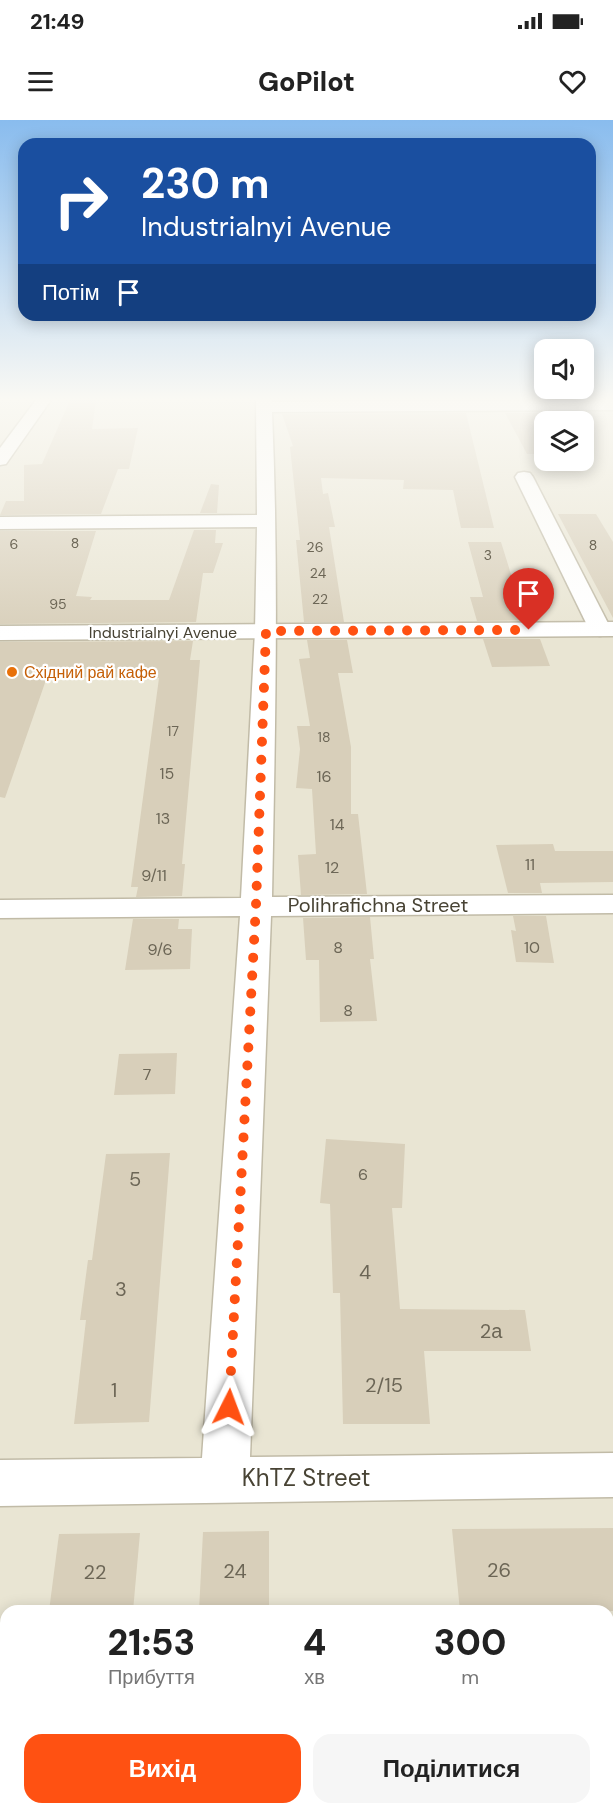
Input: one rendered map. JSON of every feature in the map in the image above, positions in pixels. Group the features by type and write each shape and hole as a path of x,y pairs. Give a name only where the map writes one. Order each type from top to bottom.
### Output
{"street":[{"path":"225,1478 256,905 266,631 266,479"},
{"path":"525,479 607,629"},
{"path":"0,524 267,521"},
{"name":"Industrialnyi Avenue","path":"0,633 607,629"},
{"name":"Polihrafichna Street","path":"0,909 256,905 613,904"},
{"name":"KhTZ Street","path":"0,1483 225,1478 613,1475"}],"shaded area":[{"path":"0,479 613,479 613,1605 0,1605"}],"building":[{"path":"24,479 114,479 101,514 0,515 6,501 24,501"},
{"path":"293,479 321,479 323,494 328,493 335,527 329,527 344,622 304,622 296,540 300,540"},
{"path":"367,479 482,479 494,528 461,528 453,490 403,489 404,480"},
{"path":"211,484 219,485 217,513 200,513"},
{"path":"558,514 596,514 613,542 613,618"},
{"path":"194,530 216,530 215,543 223,543 213,573 203,573 196,622 0,624 0,531 96,531 76,596 92,597 90,600 169,600"},
{"path":"468,542 501,542 518,597 523,596 532,620 477,621 470,597 483,597"},
{"path":"483,639 540,639 550,666 492,667"},
{"path":"307,640 347,640 353,673 338,673 351,747 351,814 358,814 367,894 301,895 298,855 316,854 312,789 296,788 300,749 297,726 310,726 299,659 310,658"},
{"path":"193,641 190,660 200,660 182,864 185,864 182,896 136,897 138,887 131,887 159,678 47,677 5,798 0,797 0,642"},
{"path":"553,844 555,851 613,851 613,882 540,883 542,893 508,893 496,845"},
{"path":"513,916 546,916 554,963 516,962 511,930 516,931"},
{"path":"370,917 374,959 370,959 377,1021 320,1022 319,960 306,960 303,918"},
{"path":"133,919 179,919 178,929 192,929 190,969 125,970"},
{"path":"177,1053 175,1094 114,1095 119,1054"},
{"path":"326,1139 405,1144 402,1208 392,1208 400,1309 525,1310 531,1351 424,1351 430,1424 343,1424 340,1293 333,1293 330,1204 320,1203"},
{"path":"170,1153 149,1422 74,1424 86,1320 80,1320 88,1260 92,1260 106,1154"},
{"path":"613,1528 613,1605 459,1605 452,1529"},
{"path":"269,1531 269,1605 199,1605 203,1532"},
{"path":"140,1533 134,1605 50,1605 59,1534"}],"place":[{"name":"Східний рай кафе","path":"12,672"}],"route":[{"path":"229,1407 256,905 266,631 529,630"}]}
